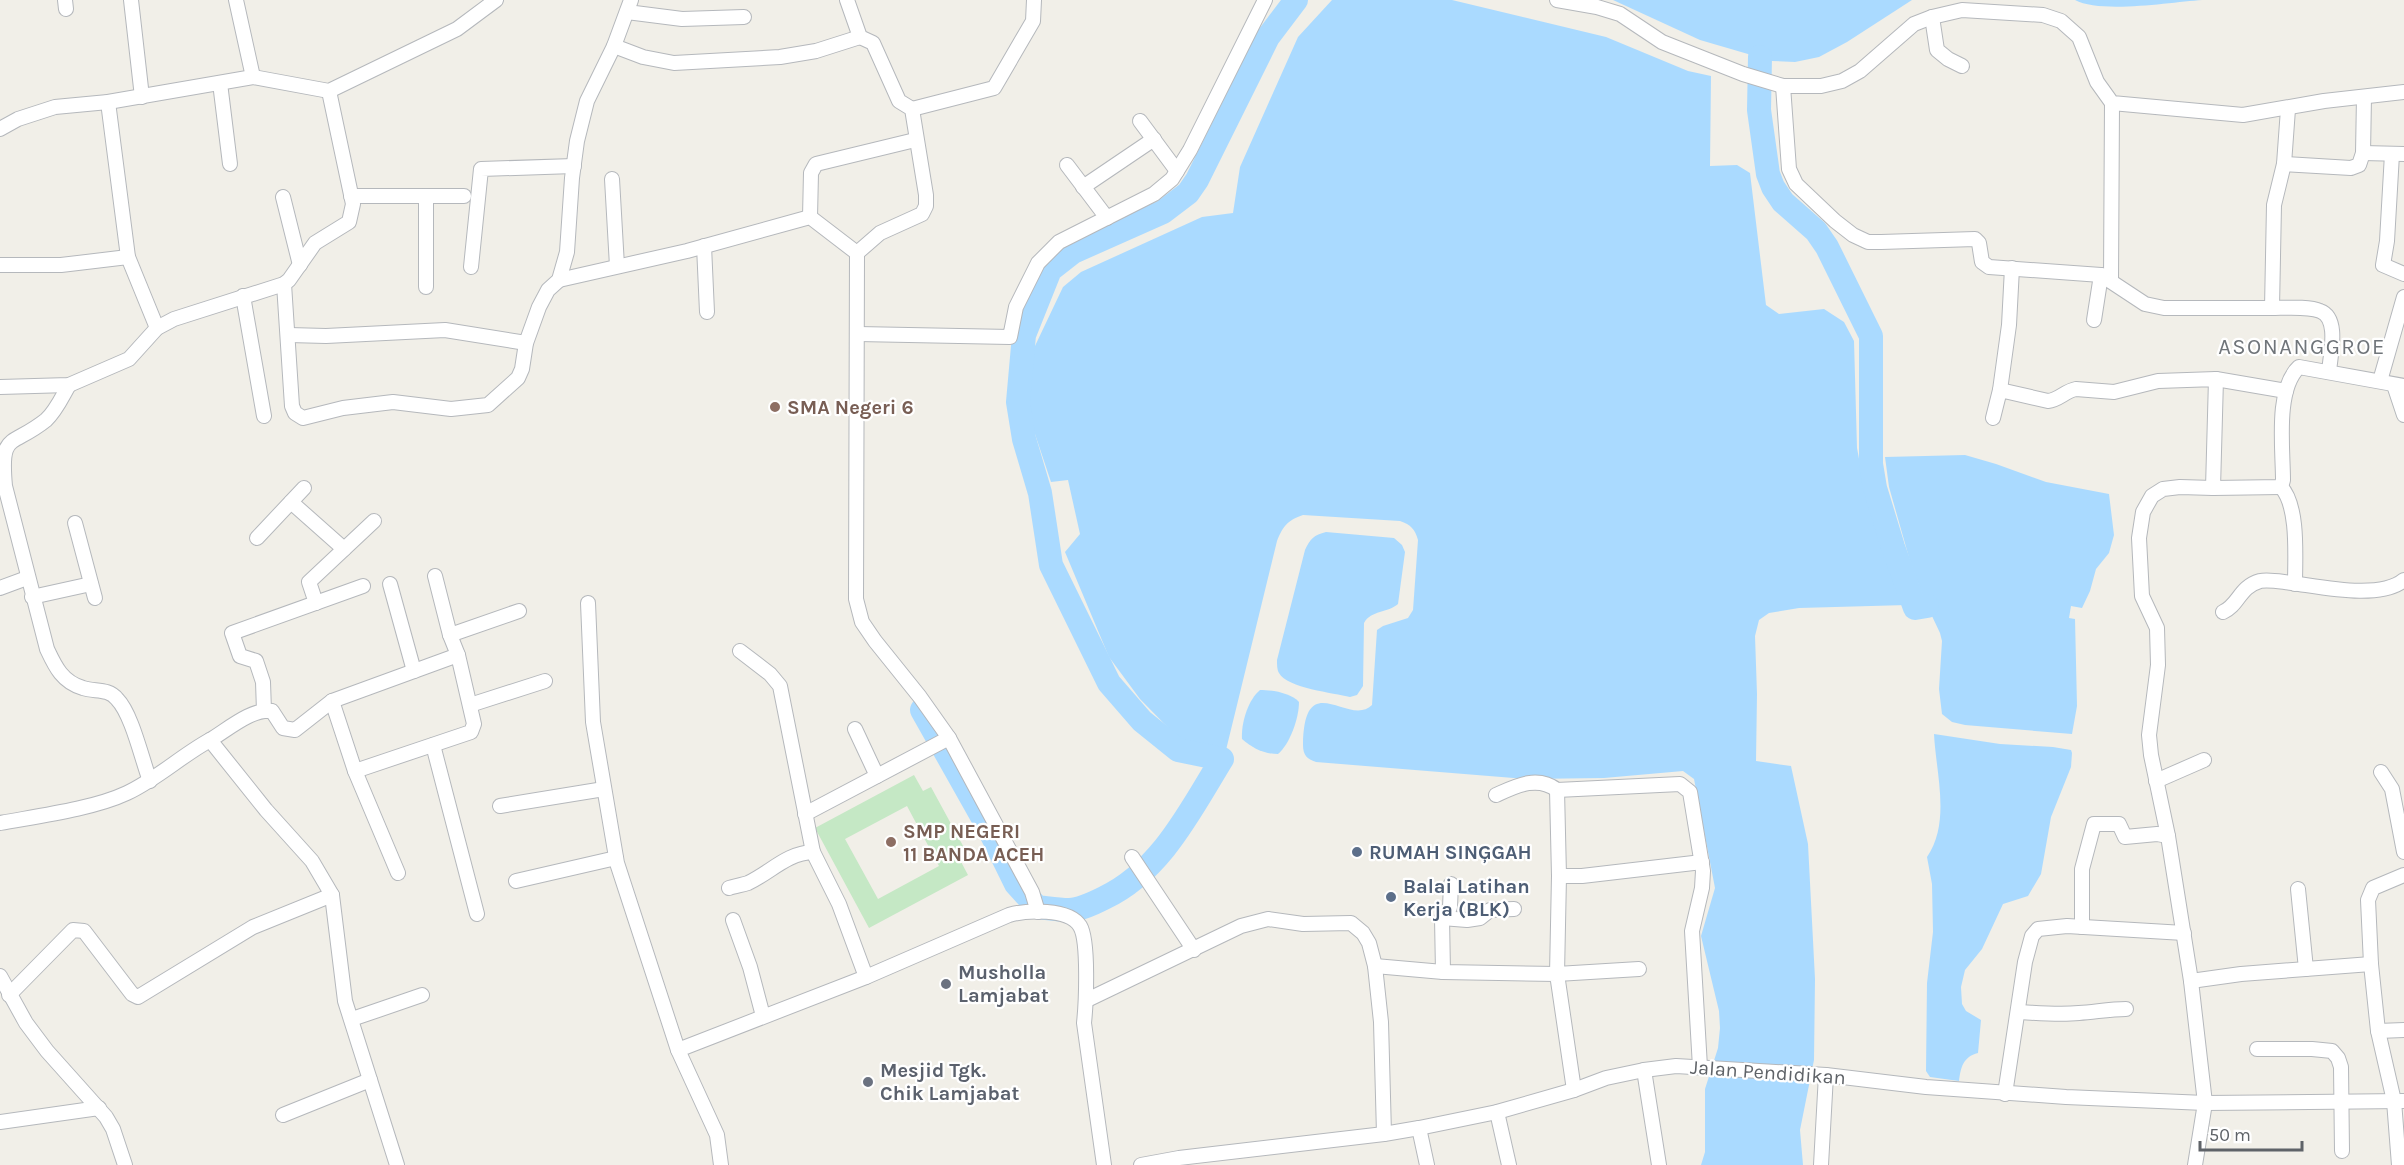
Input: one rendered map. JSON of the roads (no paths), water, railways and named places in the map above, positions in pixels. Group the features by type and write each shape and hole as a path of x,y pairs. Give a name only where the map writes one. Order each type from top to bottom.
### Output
{"street":[{"path":"131,0 142,97"},
{"path":"236,0 253,77"},
{"path":"0,129 18,118 55,107 142,97 253,77 329,91 457,29 496,0"},
{"path":"848,0 860,37"},
{"path":"614,46 643,57 674,63 780,57 816,51 860,37 873,43 899,101 912,109 983,93 994,88 1033,21 1034,0"},
{"path":"858,334 1010,337 1016,307 1038,263 1059,242 1154,195 1172,179 1225,83 1266,0"},
{"path":"1557,0 1598,7 1620,14 1662,42 1743,74 1778,85 1821,86 1842,81 1860,71 1914,24 1962,10 2043,15 2061,21 2079,37 2097,82 2112,103 2106,278 2094,320"},
{"path":"559,280 567,252 577,141 587,101 614,46 629,6 681,20 744,17"},
{"path":"1932,17 1937,50 1962,66"},
{"path":"220,83 230,164"},
{"path":"1778,85 1789,169 1796,184 1835,222 1853,235 1868,242 1975,239 1979,243 1982,262 1989,267 2106,278 2145,304 2154,306 2319,310 2329,317 2332,327 2329,372"},
{"path":"0,387 69,385 129,359 157,328 174,319 284,284 315,243 349,222 352,215 351,196 329,91"},
{"path":"2112,103 2242,115 2404,92"},
{"path":"2284,164 2351,168 2360,165 2363,153 2364,97"},
{"path":"108,102 128,257 157,328"},
{"path":"912,109 926,206 922,214 880,233 858,253 856,599 862,622 949,738 1032,892 1038,910"},
{"path":"2272,308 2274,205 2284,164 2288,109"},
{"path":"1140,121 1177,171"},
{"path":"1083,188 1154,139"},
{"path":"810,217 811,173 816,164 915,140"},
{"path":"2363,153 2398,154 2383,265 2404,274"},
{"path":"1066,165 1107,218"},
{"path":"471,267 481,170 574,166"},
{"path":"612,178 617,266"},
{"path":"351,196 464,196"},
{"path":"426,196 426,286"},
{"path":"283,197 300,265"},
{"path":"284,284 292,406 295,413 303,418 343,408 393,402 451,409 488,405 518,378 522,369 526,343 539,307 548,290 559,280 704,246 810,217"},
{"path":"810,217 858,253"},
{"path":"704,246 707,312"},
{"path":"0,265 62,265 128,257"},
{"path":"1993,418 2000,390 2009,325 2012,268"},
{"path":"243,296 264,416"},
{"path":"2404,297 2393,384 2404,415"},
{"path":"289,335 326,336 445,330 526,343"},
{"path":"2280,487 2283,480 2282,419 2291,374 2300,367 2393,384"},
{"path":"2000,390 2048,401 2055,400 2070,390 2076,389 2114,392 2158,381 2216,379 2286,391"},
{"path":"2213,488 2216,379"},
{"path":"69,385 50,416 6,445 1,455 5,486 32,597 47,649 58,672 83,689 110,693 117,698 129,722 150,781"},
{"path":"2195,1165 2205,1103 2192,981 2149,735 2158,665 2157,628 2148,614 2142,596 2139,538 2143,512 2152,496 2163,489 2280,487 2285,491 2292,512 2295,584"},
{"path":"257,538 304,488"},
{"path":"291,502 344,549"},
{"path":"316,603 309,582 374,521"},
{"path":"75,524 95,598"},
{"path":"355,771 474,729 458,655 450,634 435,576"},
{"path":"0,588 27,578"},
{"path":"2223,612 2234,605 2236,598 2246,587 2262,580 2352,590 2394,587 2404,580"},
{"path":"32,597 91,584"},
{"path":"390,584 414,671"},
{"path":"264,711 263,682 256,662 240,656 232,633 363,586"},
{"path":"588,603 593,722 616,858 678,1050 717,1135 721,1165"},
{"path":"450,634 519,611"},
{"path":"740,651 770,674 780,686 813,852 839,904 866,977"},
{"path":"0,823 75,809 126,794 150,781 190,751 254,714 264,711 273,712 283,728 296,730 332,701 458,655"},
{"path":"470,705 545,681"},
{"path":"332,701 355,771 398,873"},
{"path":"855,729 877,776"},
{"path":"805,814 949,738"},
{"path":"210,740 266,810 312,861 332,895 345,1001 397,1165"},
{"path":"432,745 477,914"},
{"path":"2156,781 2204,760"},
{"path":"2381,772 2392,789 2404,852"},
{"path":"1496,795 1526,783 1547,784 1557,790 1680,784 1690,792 1702,862 1702,888 1692,931 1702,1067"},
{"path":"500,806 604,789"},
{"path":"1557,790 1559,876 1557,974 1574,1090"},
{"path":"2082,927 2082,869 2094,824 2120,824 2125,837 2157,834 2168,836"},
{"path":"729,888 748,882 801,852 813,852"},
{"path":"516,881 616,858"},
{"path":"1559,876 1582,876 1702,862"},
{"path":"1138,867 1194,950"},
{"path":"2399,1165 2399,1101 2378,1031 2371,964 2368,900 2373,888 2404,875"},
{"path":"1442,918 1447,915 1450,907 1451,884"},
{"path":"2298,889 2306,969"},
{"path":"9,995 73,930 84,931 132,994 138,996 253,927 332,895"},
{"path":"1442,918 1467,920 1480,918 1490,910 1514,909"},
{"path":"678,1050 866,977 1009,915 1038,910 1070,917 1079,925 1083,935 1087,1000 1084,1023 1104,1165"},
{"path":"1442,918 1443,972"},
{"path":"1087,1000 1241,926 1268,919 1303,924 1351,923 1363,933 1369,943 1376,966 1381,1022 1384,1134"},
{"path":"733,920 750,967 763,1016"},
{"path":"2005,1094 2025,962 2032,936 2037,929 2055,926 2184,933"},
{"path":"2192,981 2371,964"},
{"path":"1376,966 1443,972 1557,974 1640,969"},
{"path":"0,976 26,1023 47,1051 99,1108 113,1129 125,1165"},
{"path":"352,1019 422,995"},
{"path":"2018,1012 2054,1014 2082,1013 2099,1009 2126,1009"},
{"path":"2378,1031 2404,1030"},
{"path":"2257,1049 2332,1051 2338,1058 2341,1067 2342,1151"},
{"name":"Jalan Pendidikan","path":"1141,1165 1179,1162 1419,1128 1497,1112 1574,1090 1606,1078 1644,1070 1702,1067 1822,1075 2005,1094 2205,1103 2399,1101"},
{"path":"1644,1070 1659,1165"},
{"path":"1821,1165 1822,1075"},
{"path":"283,1115 370,1080"},
{"path":"0,1122 99,1108"},
{"path":"1497,1112 1509,1165"},
{"path":"1419,1128 1427,1165"}],"water":[{"path":"1332,0 1452,0 1606,37 1688,71 1711,76 1710,166 1737,165 1750,173 1766,305 1779,314 1824,309 1844,322 1854,341 1857,448 1865,491 1907,605 1799,608 1769,613 1759,620 1755,636 1756,761 1791,766 1808,844 1815,979 1814,1060 1800,1130 1803,1165 1701,1165 1705,1152 1705,1089 1718,1048 1720,1028 1719,1011 1701,936 1715,888 1694,779 1683,771 1604,778 1527,779 1316,762 1305,754 1303,745 1305,721 1311,708 1319,703 1352,710 1362,710 1372,705 1377,630 1408,618 1413,610 1418,540 1410,526 1400,521 1303,515 1290,521 1284,528 1277,541 1226,750 1189,749 1140,699 1109,657 1065,552 1080,534 1068,480 1051,482 1023,398 1025,367 1063,287 1081,272 1202,217 1233,213 1240,167 1298,37"},
{"path":"1613,0 1912,0 1847,42 1819,57 1795,62 1772,61 1700,40"},
{"path":"2075,0 2202,0 2119,7 2087,4"},
{"path":"1965,455 2046,482 2109,494 2114,535 2109,553 2096,569 2082,608 2071,606 2069,618 2075,619 2077,706 2072,734 1965,725 1952,722 1942,714 1939,689 1942,641 1910,561 1889,487 1885,457"},
{"path":"1326,532 1394,538 1402,545 1405,552 1398,604 1371,616 1364,623 1363,686 1357,695 1350,697 1291,683 1277,669 1277,660 1305,550 1313,538"},
{"path":"1260,690 1286,694 1299,702 1293,730 1278,754 1258,750 1242,739 1246,712"},
{"path":"1934,734 2000,744 2053,747 2071,750 2072,753 2071,767 2051,817 2041,874 2028,896 2003,904 1982,949 1965,970 1961,987 1962,1004 1966,1011 1981,1020 1978,1053 1969,1057 1964,1063 1959,1081 1930,1077 1926,1071 1927,983 1933,932 1932,884 1927,857 1934,843 1940,813"}],"waterway":[{"path":"922,710 988,827 1016,884 1037,907 1069,910 1082,908 1104,898 1142,872 1158,856 1186,819 1222,759 1178,750 1142,721 1109,683 1051,565 1040,493 1024,439 1018,402 1024,335 1050,270 1073,252 1163,212 1188,193 1197,180 1268,37 1296,0"},
{"path":"1760,57 1759,110 1768,174 1783,202 1816,231 1827,247 1871,336 1871,464 1875,488 1915,608 1927,606"}],"place":[{"name":"SMA Negeri 6","path":"775,407"},
{"name":"SMP NEGERI 11 BANDA ACEH","path":"891,842"},
{"name":"RUMAH SINĢGAH","path":"1357,852"},
{"name":"Balai Latihan Kerja (BLK)","path":"1391,897"},
{"name":"Musholla Lamjabat","path":"946,984"},
{"name":"Mesjid Tgk. Chik Lamjabat","path":"868,1082"}],"district":[{"name":"ASONANGGROE","path":"2302,346"}]}
